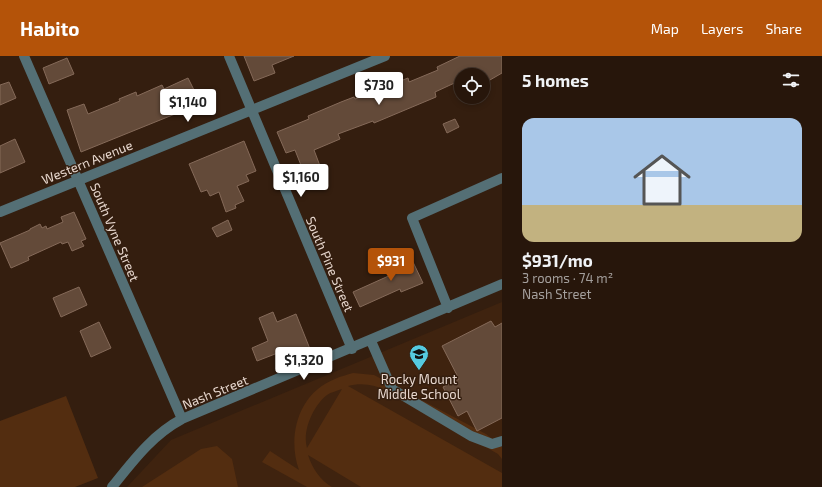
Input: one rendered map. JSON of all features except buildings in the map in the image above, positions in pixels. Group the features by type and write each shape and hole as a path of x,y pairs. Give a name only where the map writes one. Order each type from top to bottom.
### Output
{"street":[{"name":"South Vyne Street","path":"24,56 182,419"},
{"name":"South Pine Street","path":"229,56 352,349"},
{"name":"Western Avenue","path":"0,212 385,56"},
{"path":"448,308 412,218 502,178"},
{"name":"Nash Street","path":"112,487 152,440 168,426 371,341 502,284"},
{"path":"371,341 392,389 471,436 492,444 502,441"}],"shaded area":[{"name":"Rocky Mount Middle School","path":"502,302 502,487 127,487 171,440"},
{"path":"353,373 374,375 486,434 502,447 502,459 498,454 388,391 368,385 358,384 348,386 502,473 502,487 361,487 308,455 317,473 332,487 307,487 262,462 270,451 299,470 294,444 295,430 304,405 312,394 322,386 337,378","holes":["342,389 307,448 307,427 313,412 327,395"]},
{"path":"66,396 98,478 75,487 0,487 0,421"},
{"path":"217,446 232,459 238,487 142,487 201,449"}],"place":[{"name":"Rocky Mount Middle School","path":"419,371"}]}
